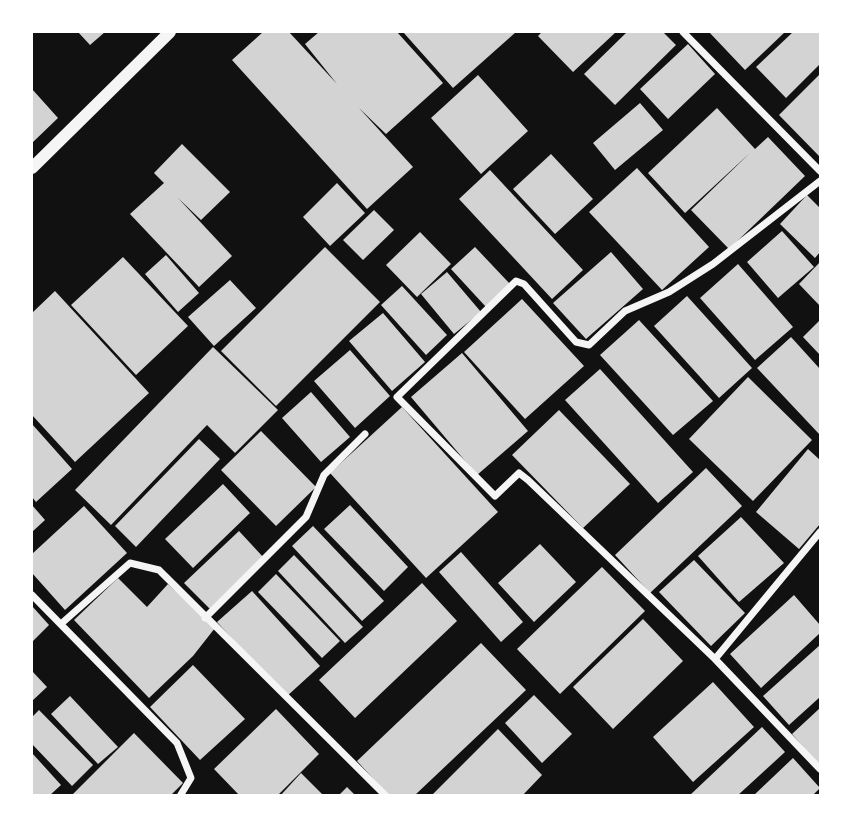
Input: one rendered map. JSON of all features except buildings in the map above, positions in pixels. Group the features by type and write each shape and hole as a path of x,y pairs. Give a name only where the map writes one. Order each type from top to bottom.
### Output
{"street":[{"path":"32,168 170,32"},
{"path":"683,32 821,171"},
{"path":"821,181 713,264 669,292 625,312 589,345 576,342 524,284 516,281 397,397 495,496 519,473 528,480 715,659 821,769"},
{"path":"205,618 306,517 324,475 365,434"},
{"path":"715,659 821,533"},
{"path":"62,623 130,563 159,570 386,796"},
{"path":"32,595 177,743 191,778 180,796"}]}
